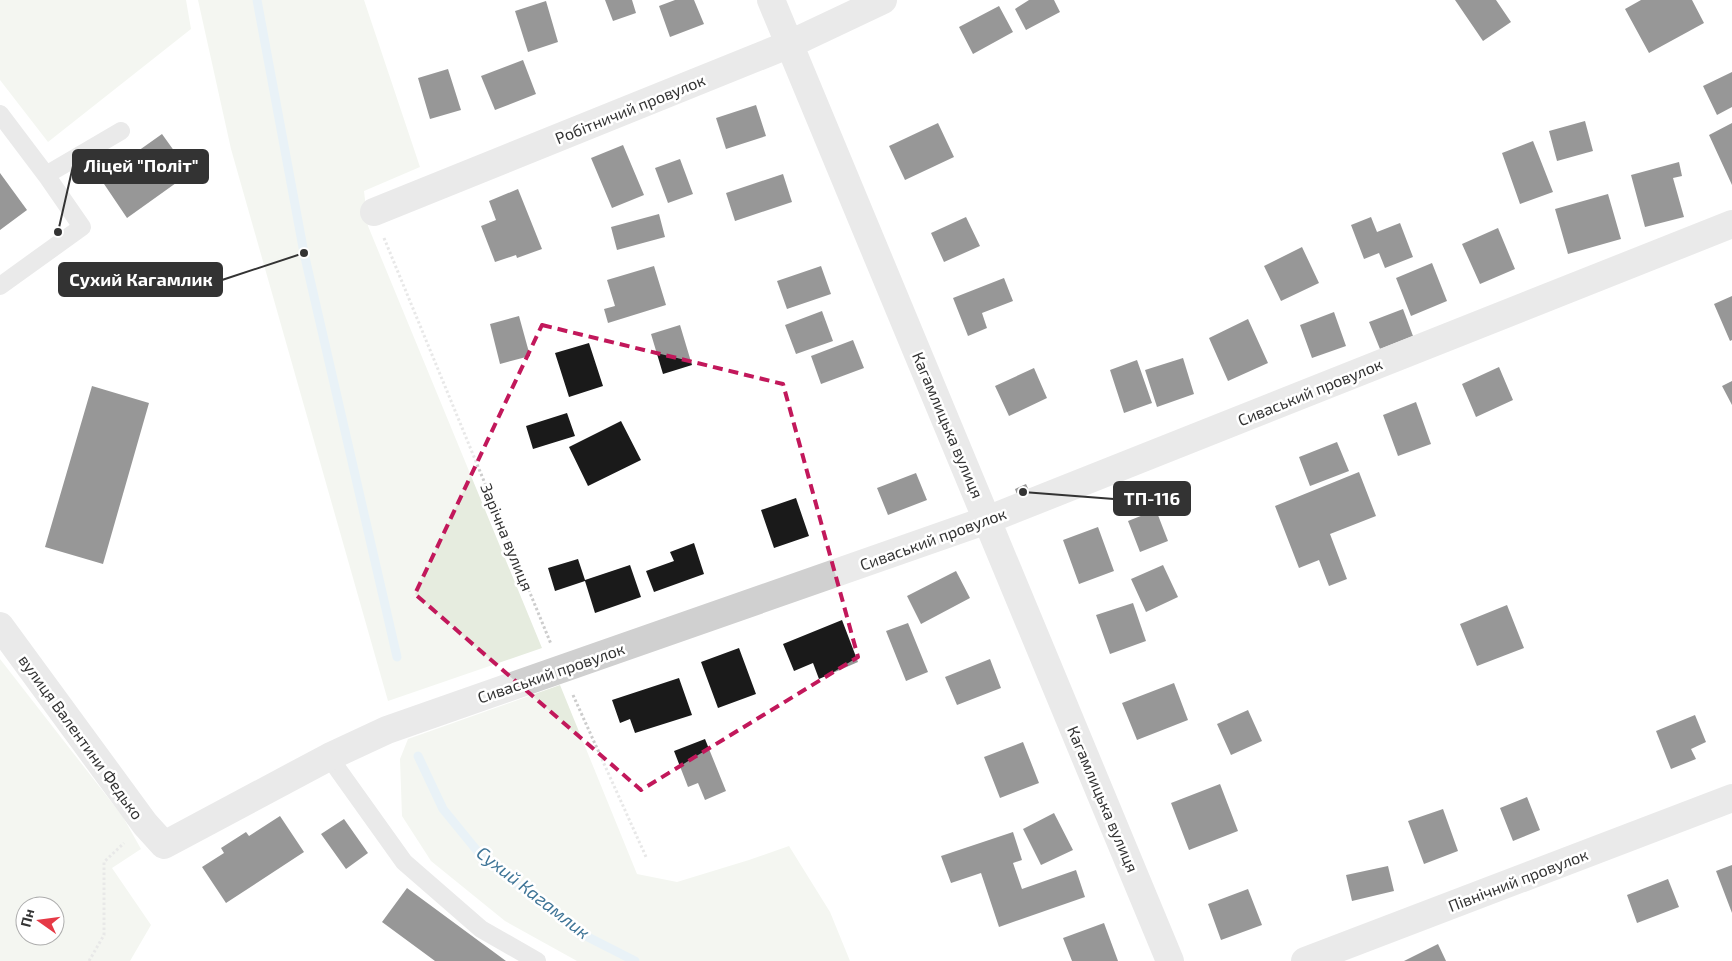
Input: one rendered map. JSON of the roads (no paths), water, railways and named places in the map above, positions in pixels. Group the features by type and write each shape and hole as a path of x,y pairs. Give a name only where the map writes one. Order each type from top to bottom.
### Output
{"street":[{"name":"Кагамлицька вулиця","path":"771,0 1170,961"},
{"name":"Робітничий провулок","path":"374,212 790,44 883,0"},
{"name":"Сиваський провулок","path":"164,845 329,757 387,730 987,520 1732,224"},
{"name":"вулиця Валентини Федько","path":"0,626 144,824 164,845"},
{"name":"Північний провулок","path":"1305,961 1732,798"}],"lane":[{"path":"0,114 82,227 0,286"},
{"path":"46,175 121,131"},
{"path":"329,757 404,862 481,929 537,961"}],"waterway":[{"name":"Сухий Кагамлик","path":"257,0 304,253 397,657"},
{"name":"Сухий Кагамлик","path":"418,756 443,809 483,858 578,932 635,961"}],"place":[{"name":"Ліцей \"Політ\"","path":"58,232"},
{"name":"Сухий Кагамлик","path":"304,253"},
{"name":"ТП-116","path":"1023,492"}]}
